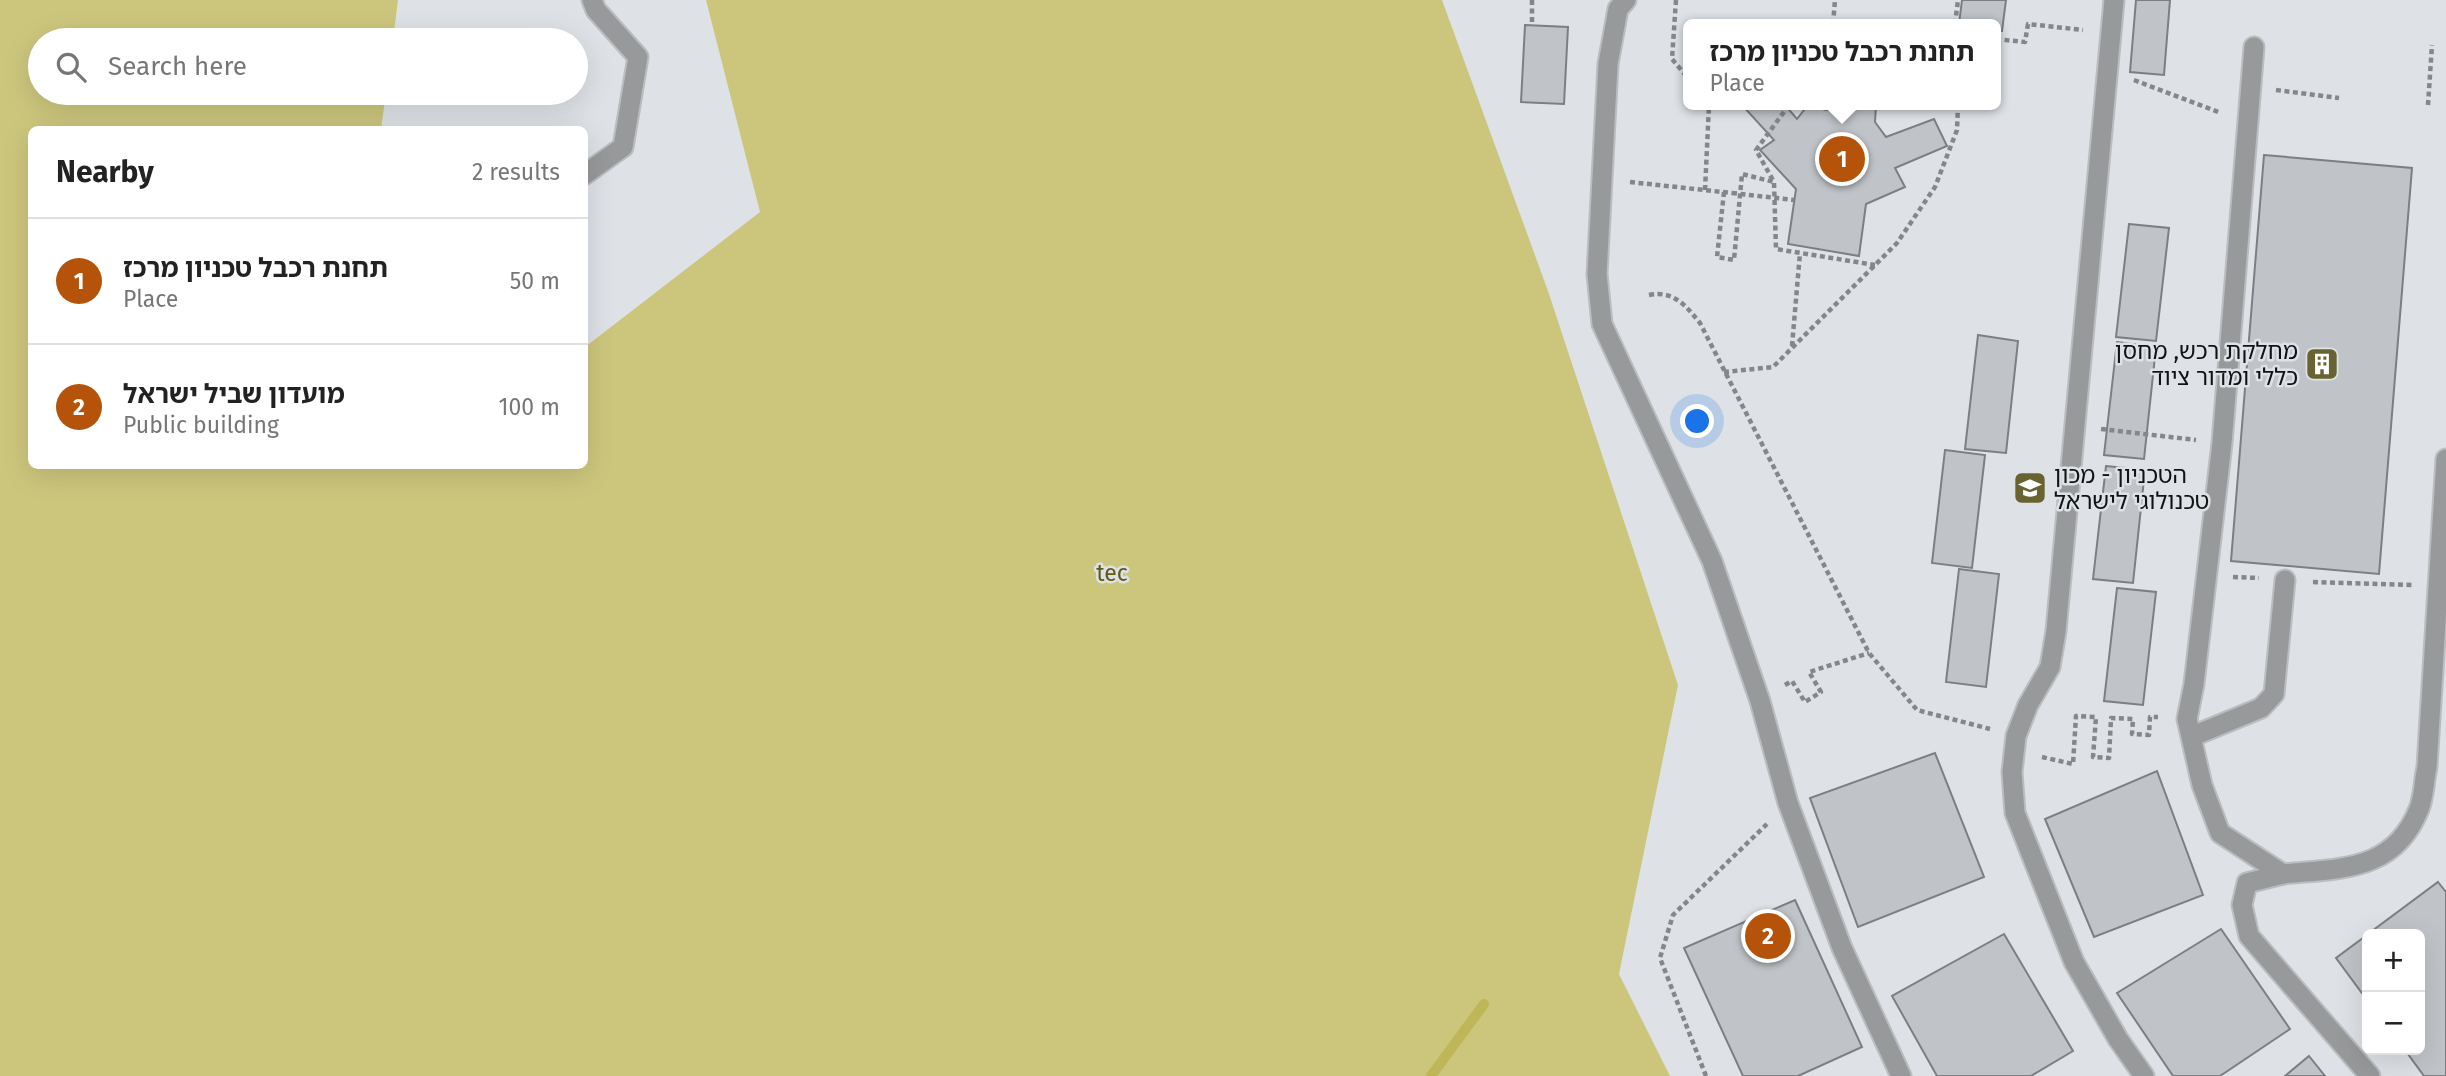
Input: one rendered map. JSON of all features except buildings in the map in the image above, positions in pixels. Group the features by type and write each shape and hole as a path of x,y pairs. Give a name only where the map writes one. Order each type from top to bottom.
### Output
{"street":[{"path":"588,172 622,147 639,57 596,10 592,0"},
{"path":"1626,0 1618,9 1608,64 1597,274 1602,324 1712,561 1732,611 1788,803 1842,948 1901,1076"},
{"path":"2114,0 2076,426 2050,667 2028,705 2015,744 2015,813 2028,854 2074,962 2118,1040 2144,1076"},
{"path":"2254,47 2222,443 2190,728 2202,785 2220,833 2283,874"},
{"path":"2370,1076 2249,936 2242,905 2247,883 2283,874 2362,866 2400,843 2420,808 2438,714 2438,586 2446,459"},
{"path":"2190,728 2261,708 2274,694 2285,580"}],"path":[{"path":"1532,0 1532,23"},
{"path":"1676,0 1672,59 1683,72"},
{"path":"1833,19 1835,0"},
{"path":"1956,19 1958,0"},
{"path":"2001,40 2025,42 2028,24 2112,33"},
{"path":"2428,105 2432,45"},
{"path":"2108,75 2142,82 2248,123"},
{"path":"1704,190 1709,110"},
{"path":"1785,110 1756,150 1774,182 1776,249 1875,265"},
{"path":"1724,372 1773,367 1897,243 1935,187 1957,130 1958,110"},
{"path":"1724,192 1717,257 1734,260 1742,174 1774,182"},
{"path":"1629,182 1794,200"},
{"path":"1792,346 1800,253"},
{"path":"1649,295 1660,293 1682,301 1700,323 1869,653 1917,710 2073,764 2076,716 2096,717 2094,757 2109,758 2111,718 2133,719 2132,734 2148,735 2150,717 2190,728"},
{"path":"2076,426 2222,443"},
{"path":"2346,584 2438,586"},
{"path":"1760,701 1792,681 1805,702 1821,692 1809,672 1869,653"},
{"path":"1706,1076 1660,958 1673,915 1788,803"}],"green space":[{"name":"tec","path":"0,0 398,0 394,28 28,28 28,105 384,105 381,126 28,126 28,469 588,469 588,345 760,212 706,0 1442,0 1548,291 1678,685 1619,974 1670,1076 0,1076"}],"waterway":[{"path":"1431,1076 1484,1004"}],"place":[{"name":"תחנת רכבל טכניון מרכז","path":"1842,159"},
{"name":"מחלקת רכש, מחסן כללי ומדור ציוד","path":"2322,364"},
{"name":"הטכניון - מכון טכנולוגי לישראל","path":"2030,488"},
{"name":"מועדון שביל ישראל","path":"1768,936"}]}
